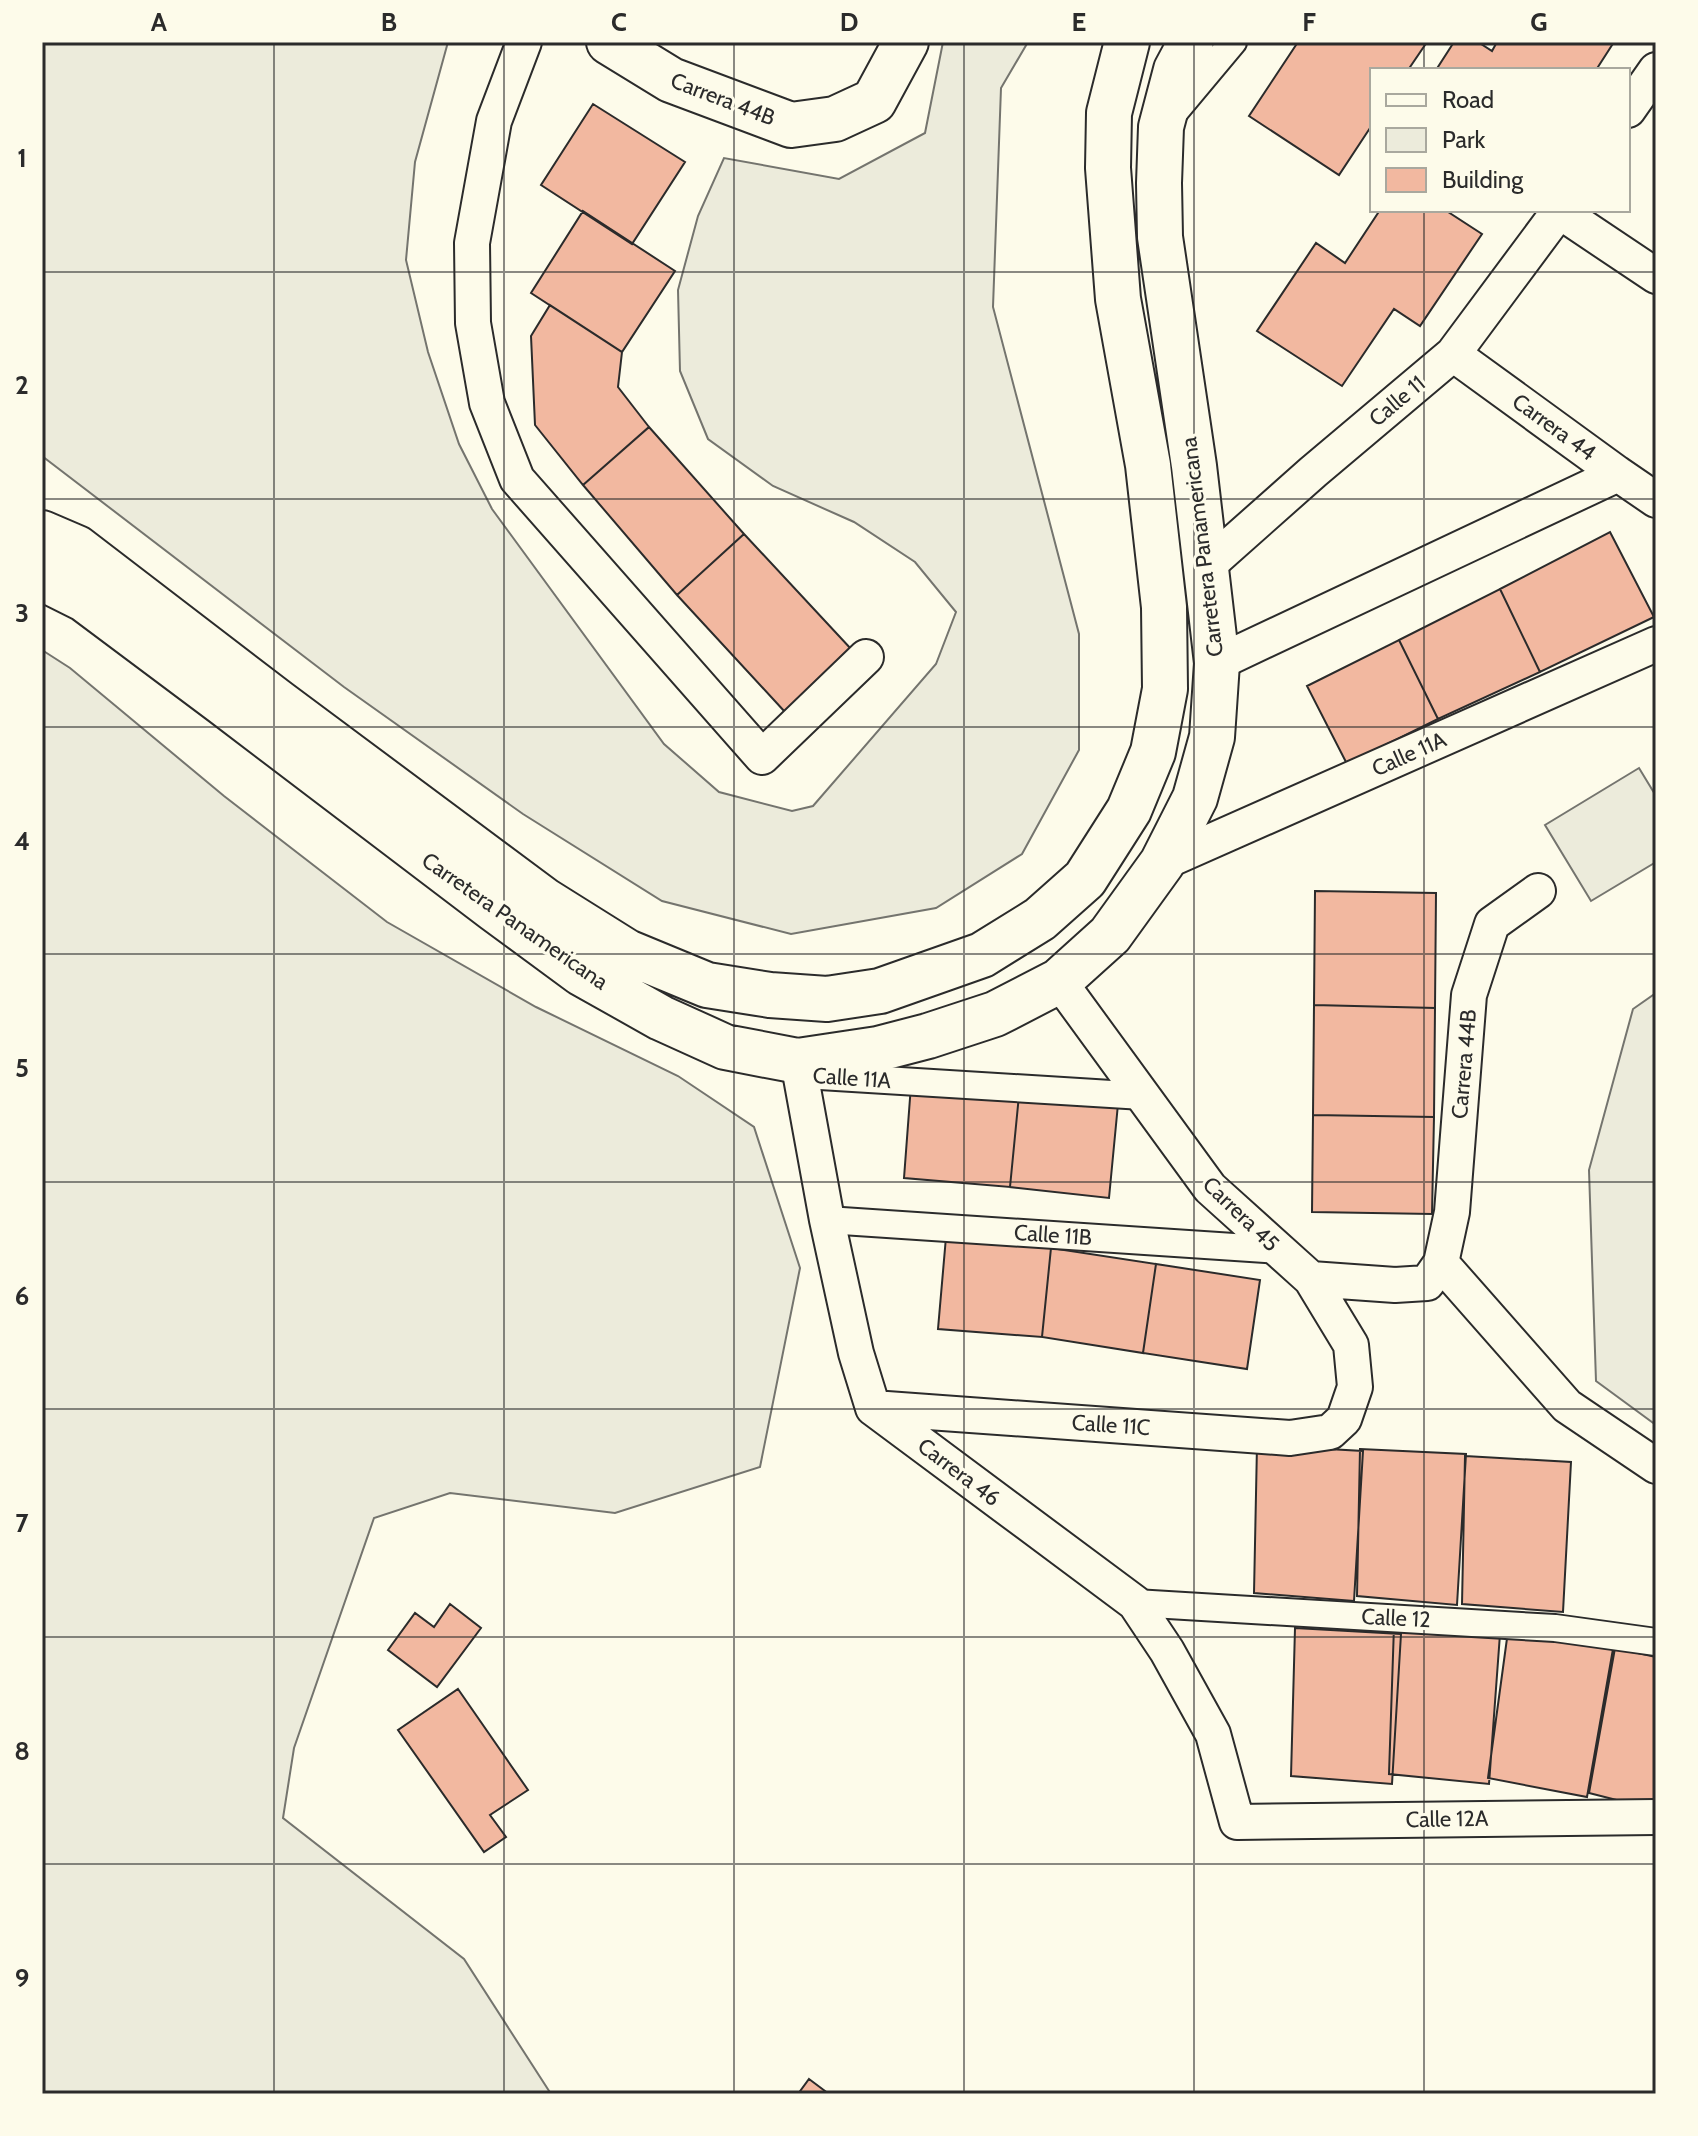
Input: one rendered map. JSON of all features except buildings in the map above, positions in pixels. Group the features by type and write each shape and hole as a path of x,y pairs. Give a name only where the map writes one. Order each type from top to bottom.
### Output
{"main road":[{"name":"Carrera 44B","path":"609,42 671,80 791,125 835,119 874,101 905,44"},
{"name":"Carretera Panamericana","path":"42,533 77,548 544,900 627,952 707,985 770,995 827,999 880,991 982,955 1040,919 1085,879 1129,810 1153,752 1165,689 1164,607 1148,465 1118,299 1108,168 1109,113 1127,42"},
{"name":"Carretera Panamericana","path":"42,578 84,599 581,973 661,1018 725,1047 799,1068 928,1036 995,1014 1059,981 1110,935 1162,863 1195,798 1212,737 1217,663 1194,466 1160,237 1161,127 1176,70 1191,42"}],"street":[{"path":"524,42 494,121 472,243 473,323 487,403 517,479 762,757 866,657"},
{"path":"1161,127 1233,42"},
{"name":"Calle 11","path":"1206,567 1453,354 1558,212"},
{"path":"1562,212 1656,276"},
{"name":"Carrera 44","path":"1453,354 1656,500"},
{"path":"1217,663 1618,474"},
{"name":"Calle 11A","path":"1162,863 1656,644"},
{"name":"Carrera 44B","path":"1441,1263 1452,1212 1469,995 1492,924 1538,891"},
{"name":"Carrera 45","path":"1059,981 1210,1188 1311,1279 1351,1345 1355,1387 1344,1419"},
{"path":"799,1068 827,1220 856,1353 873,1408"},
{"name":"Calle 11A","path":"799,1068 1143,1096"},
{"name":"Calle 11B","path":"827,1220 1279,1250"},
{"path":"1311,1279 1395,1285 1427,1283 1441,1263 1567,1406 1656,1466"},
{"name":"Calle 11C","path":"873,1408 1290,1438 1330,1432 1344,1419"},
{"name":"Carrera 46","path":"873,1408 1135,1603 1167,1651 1213,1734 1237,1822"},
{"name":"Calle 12","path":"1135,1603 1555,1628 1656,1642"},
{"name":"Calle 12A","path":"1237,1822 1656,1817"}],"green space":[{"path":"42,42 448,42 415,162 406,260 428,352 459,444 492,509 664,744 719,792 792,811 813,806 936,664 956,612 915,562 854,522 773,486 708,439 680,371 678,290 698,216 724,158 839,179 925,133 943,42 1028,42 1001,88 993,307 1079,634 1079,750 1022,854 936,908 791,934 662,901 523,814 344,687 42,456"},
{"path":"42,650 70,668 224,796 387,922 536,1007 678,1076 754,1127 800,1268 760,1467 615,1513 450,1493 374,1518 294,1748 283,1818 464,1959 551,2094 42,2094"},
{"path":"1639,768 1656,796 1656,862 1591,901 1545,825"},
{"path":"1656,993 1656,1425 1596,1381 1589,1170 1633,1009"}]}
